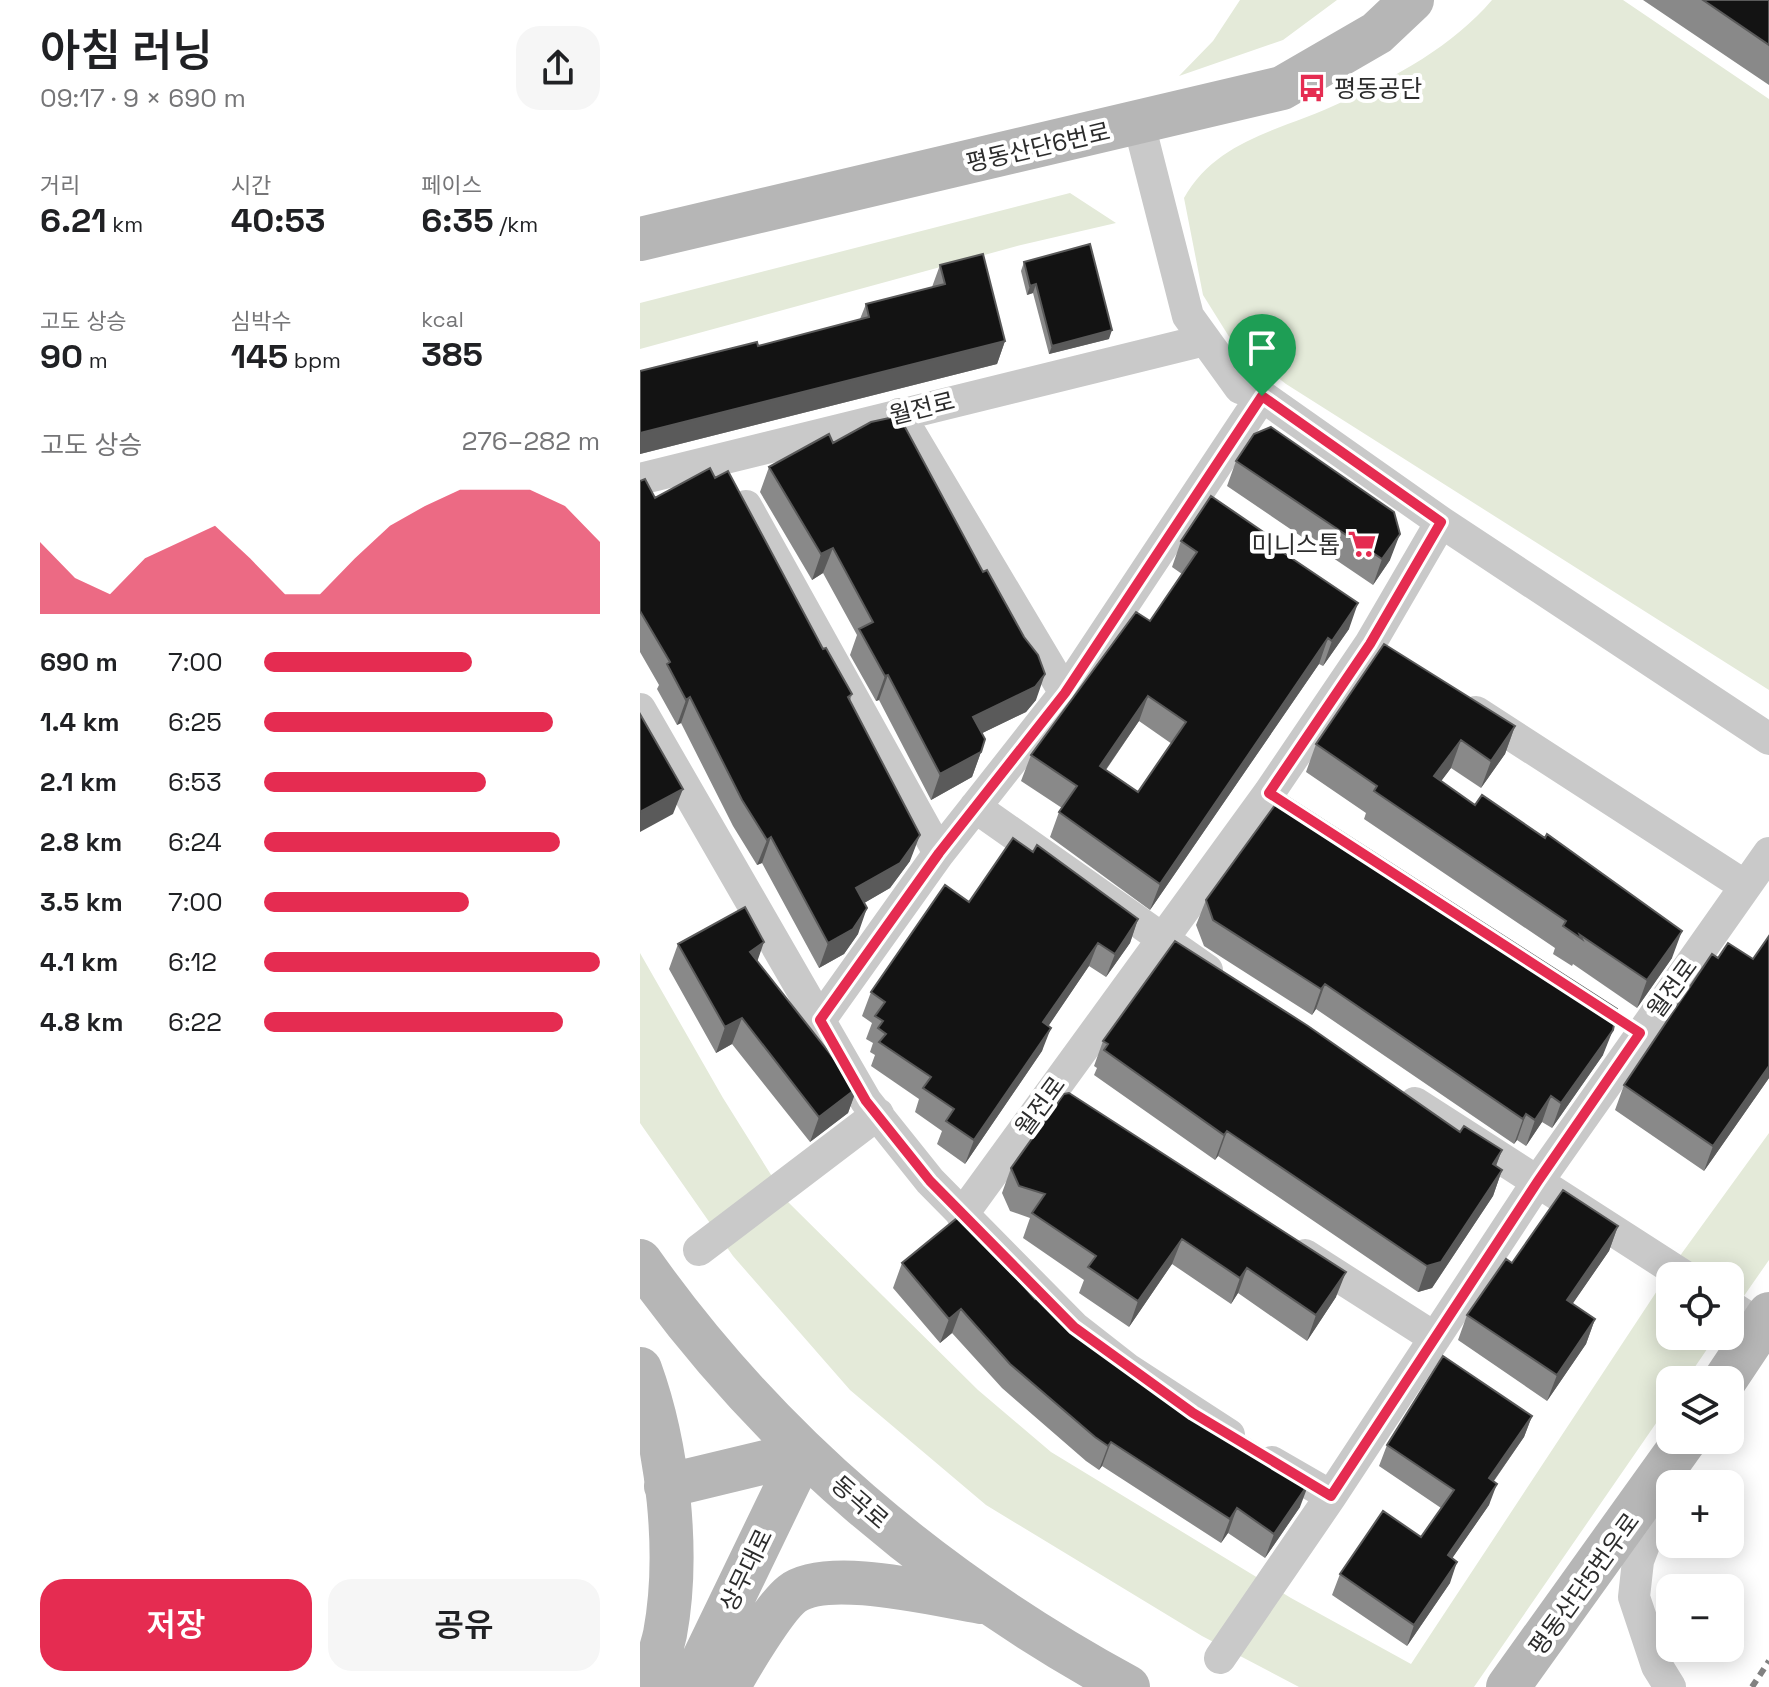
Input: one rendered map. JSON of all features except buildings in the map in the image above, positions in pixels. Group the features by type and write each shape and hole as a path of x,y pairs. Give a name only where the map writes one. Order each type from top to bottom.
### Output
{"main road":[{"name":"평동산단6번로","path":"640,239 1282,88 1377,33 1412,0"},
{"name":"동곡로","path":"640,1261 667,1298 803,1453 912,1547 984,1602 1128,1687"},
{"path":"1731,1366 1753,1315"},
{"path":"640,1369 666,1486 672,1531 665,1634 649,1687"},
{"path":"666,1486 803,1453"},
{"name":"상무대로","path":"690,1687 803,1453"},
{"name":"평동산단5번우로","path":"1508,1687 1676,1454"},
{"path":"728,1687 746,1655 792,1594 840,1580 984,1602"}],"street":[{"path":"1139,124 1188,316 1240,388 1262,396 1441,522 1769,739"},
{"name":"월전로","path":"640,479 721,462 899,414 1205,340"},
{"path":"820,1020 939,853 1065,693 1262,396"},
{"path":"899,414 1065,693"},
{"path":"721,462 939,853"},
{"name":"월전로","path":"962,1215 1063,1098 1163,942 1282,802 1441,522"},
{"path":"1370,644 1397,661"},
{"path":"1450,696 1745,886"},
{"path":"640,709 866,1101 962,1215 1074,1327 1129,1370 1331,1496"},
{"path":"975,807 1163,942 1230,985"},
{"name":"월전로","path":"1220,1658 1331,1496 1538,1181 1627,1024 1745,886 1769,853"},
{"path":"1390,1087 1662,1262"},
{"path":"699,1250 878,1114"},
{"path":"1279,1237 1435,1338"},
{"path":"1652,1490 1651,1526 1638,1561 1634,1597 1657,1666 1670,1687"}],"green space":[{"path":"1240,0 1337,0 1283,40 1179,76 1213,41"},
{"path":"1492,0 1623,0 1769,99 1769,690 1286,384 1233,343 1203,295 1184,198 1198,178 1215,162 1254,138 1320,112 1402,71 1460,32"},
{"path":"1070,193 1116,223 1021,245 640,349 640,303"},
{"path":"640,953 723,1098 788,1202 978,1390 1051,1452 1291,1598 1411,1664 1656,1292 1656,1350 1706,1350 1696,1366 1656,1366 1656,1423 1474,1687 1299,1687 1202,1636 986,1505 850,1390 733,1256 640,1123"},
{"path":"1769,1133 1769,1260 1744,1296 1744,1262 1676,1262"}],"railway":[{"path":"1752,1687 1769,1661"}],"place":[{"name":"평동공단","path":"1312,88"},
{"name":"미니스톱","path":"1362,544"}],"route":[{"path":"1262,396 1441,522 1370,644 1269,793 1640,1033 1538,1181 1331,1496 1193,1413 1129,1370 1074,1327 1022,1278 930,1181 866,1101 820,1020 939,853 1065,693 1262,396"}]}
